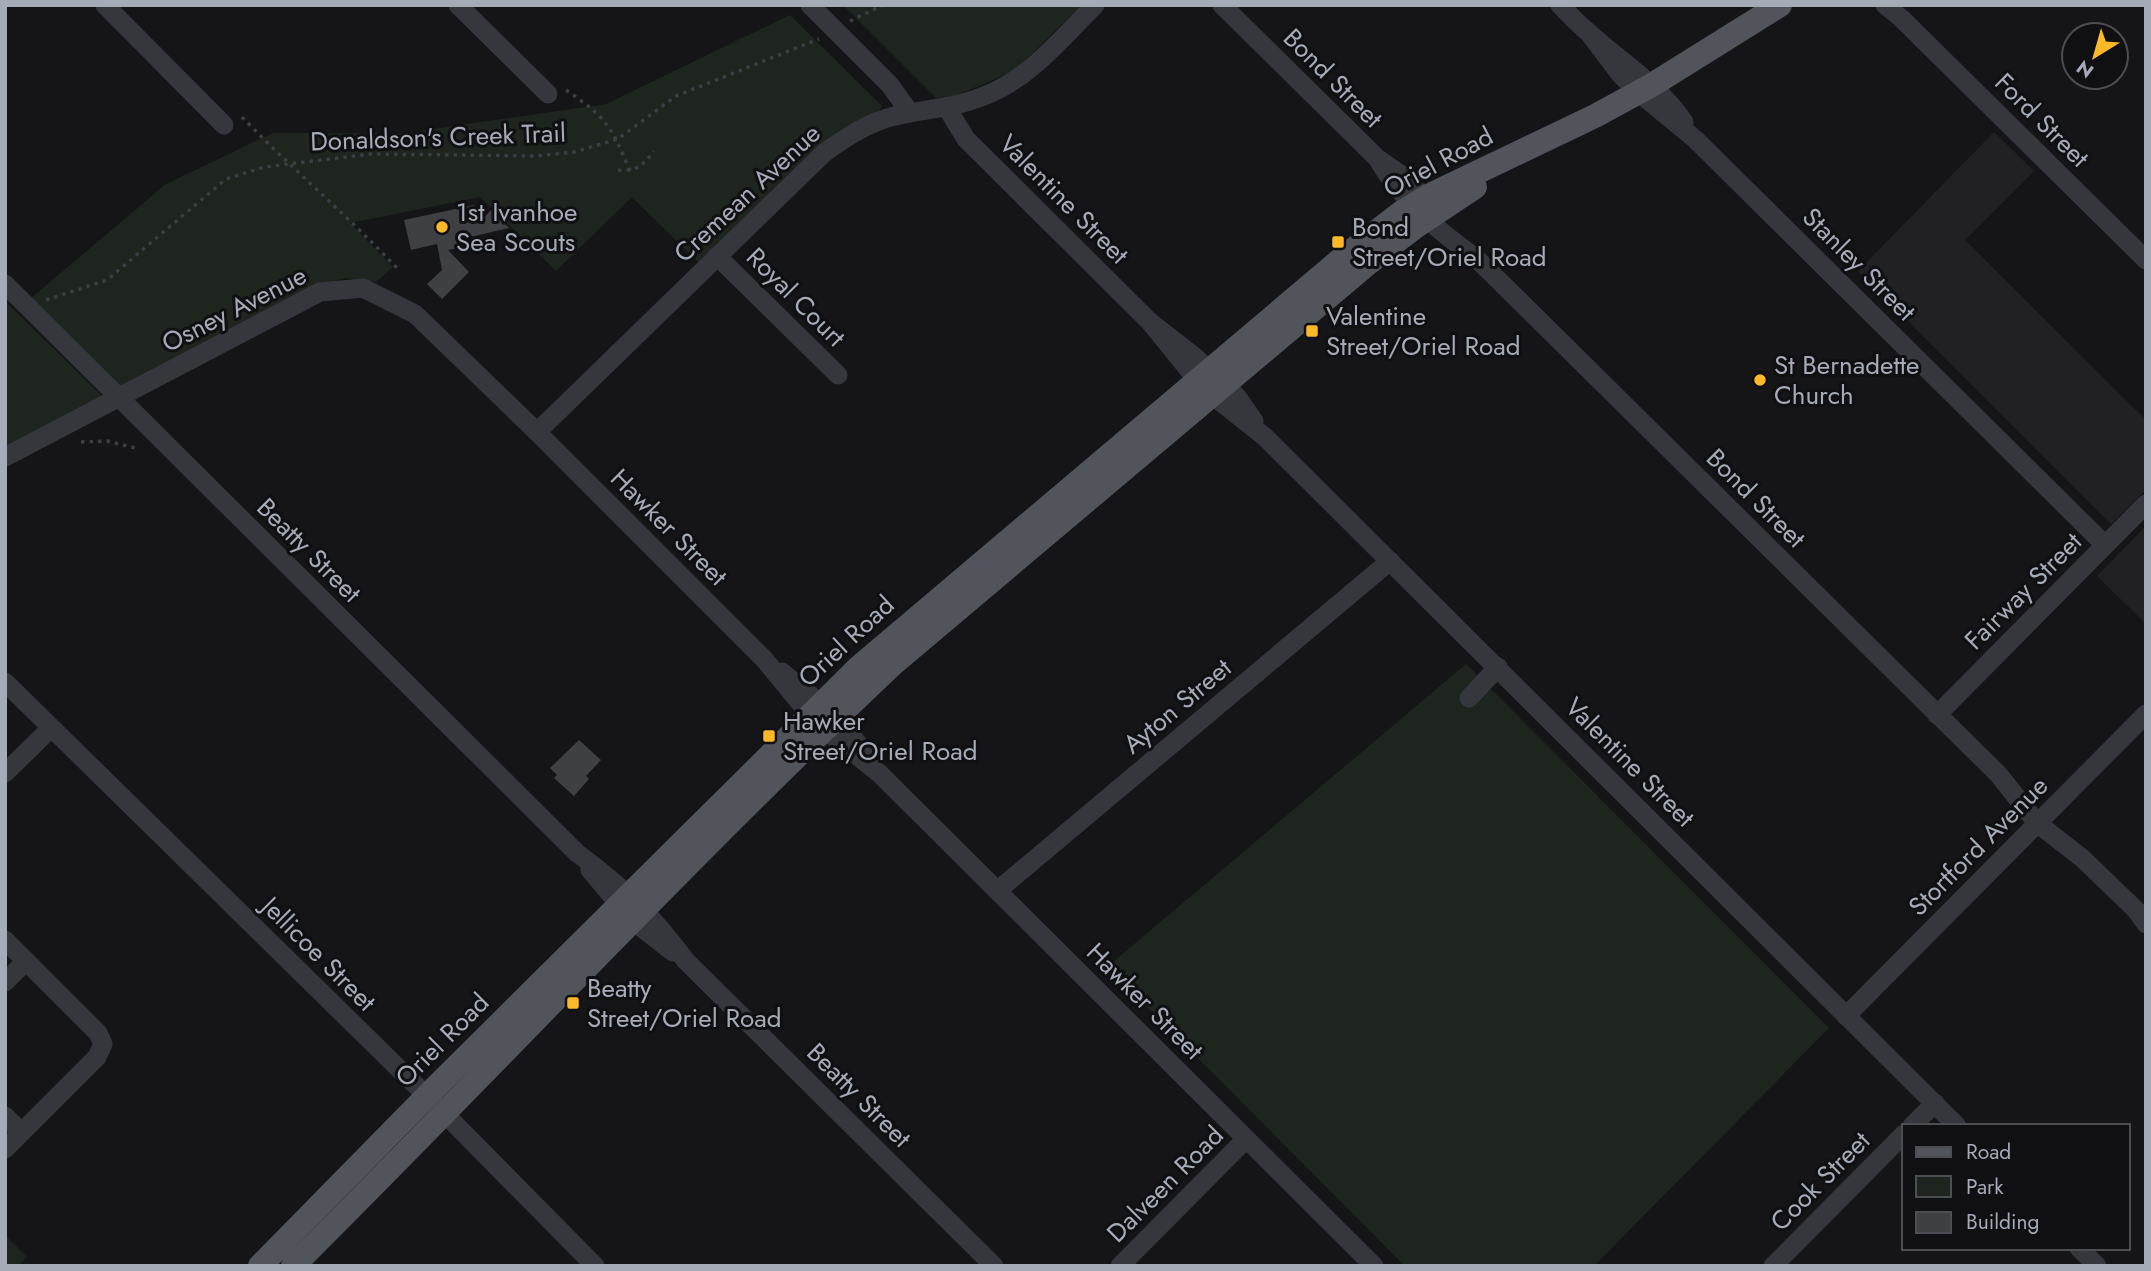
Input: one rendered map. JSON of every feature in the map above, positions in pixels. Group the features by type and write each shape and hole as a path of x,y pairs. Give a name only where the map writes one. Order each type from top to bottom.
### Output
{"main road":[{"name":"Oriel Road","path":"260,1266 426,1096 632,908 823,717 915,645 1211,382 1366,265 1426,208 1645,89 1780,5"},
{"name":"Oriel Road","path":"293,1266 445,1114 632,908"}],"street":[{"path":"104,5 231,119"},
{"path":"458,5 556,90"},
{"path":"810,5 890,85 910,113"},
{"name":"Cremean Avenue","path":"537,432 831,147 874,123 910,113 947,108 983,97 1019,77 1095,5"},
{"name":"Stanley Street","path":"1560,5 1588,33 1620,74 1645,89 2105,545"},
{"name":"Ford Street","path":"1885,5 1896,12 2146,260"},
{"name":"Bond Street","path":"1226,7 1377,158 1400,174 1426,208 1453,226 1476,258 2136,910 2145,923"},
{"name":"Valentine Street","path":"947,108 966,139 1211,382 1238,398 1265,437 1955,1124"},
{"name":"Royal Court","path":"718,256 838,375"},
{"name":"Beatty Street","path":"5,284 994,1266"},
{"name":"Osney Avenue","path":"5,457 320,292 363,288 415,314 537,432"},
{"name":"Hawker Street","path":"537,432 764,659 804,689 823,717 849,732 880,774 1374,1266"},
{"name":"Fairway Street","path":"1937,715 2146,504"},
{"name":"Ayton Street","path":"997,891 1390,561"},
{"path":"1469,698 1498,667"},
{"name":"Jellicoe Street","path":"5,682 596,1266"},
{"name":"Stortford Avenue","path":"1846,1016 2146,713"},
{"path":"5,773 51,728"},
{"path":"5,940 98,1033 103,1044 97,1056 5,1149"},
{"path":"5,982 26,961"},
{"path":"1914,1124 1935,1103"},
{"path":"5,1116 21,1132"},
{"name":"Cook Street","path":"1773,1266 1902,1136"},
{"name":"Dalveen Road","path":"1120,1266 1246,1139"},
{"path":"2081,1250 2097,1266"}],"path":[{"name":"Donaldson's Creek Trail","path":"28,307 107,280 226,179 264,167 371,154 536,156 575,152 616,139 676,96 818,39 883,5"},
{"path":"556,90 600,115 616,139 630,171"},
{"path":"231,119 287,164 398,269"},
{"path":"618,170 630,171 643,165 654,151"},
{"path":"81,442 107,441 139,449"}],"shaded area":[{"path":"1994,132 2034,171 1965,240 2146,420 2146,490 2111,524 1858,271"},
{"path":"2146,526 2146,624 2097,576"}],"green space":[{"path":"843,5 1082,5 1014,71 957,95 936,98"},
{"path":"790,15 882,106 879,111 840,130 808,155 699,263 632,197 556,271 480,197 350,223 393,267 376,282 344,278 312,288 120,388 30,299 166,184 273,133 405,133 606,104"},
{"path":"5,301 103,397 5,449"},
{"path":"1466,664 1829,1028 1594,1266 1405,1266 1107,967"},
{"path":"5,1235 27,1257 18,1266 5,1266"}],"building":[{"name":"1st Ivanhoe Sea Scouts","path":"474,205 478,224 491,210 509,228 466,238 468,246 448,250 469,272 442,299 427,284 442,270 437,244 411,250 404,220"},
{"path":"579,740 601,760 586,776 589,779 574,796 554,778 557,775 550,768"}],"place":[{"name":"1st Ivanhoe Sea Scouts","path":"442,227"},
{"name":"Bond Street/Oriel Road","path":"1338,242"},
{"name":"Valentine Street/Oriel Road","path":"1312,331"},
{"name":"St Bernadette Church","path":"1760,380"},
{"name":"Hawker Street/Oriel Road","path":"769,736"},
{"name":"Beatty Street/Oriel Road","path":"573,1003"}]}
